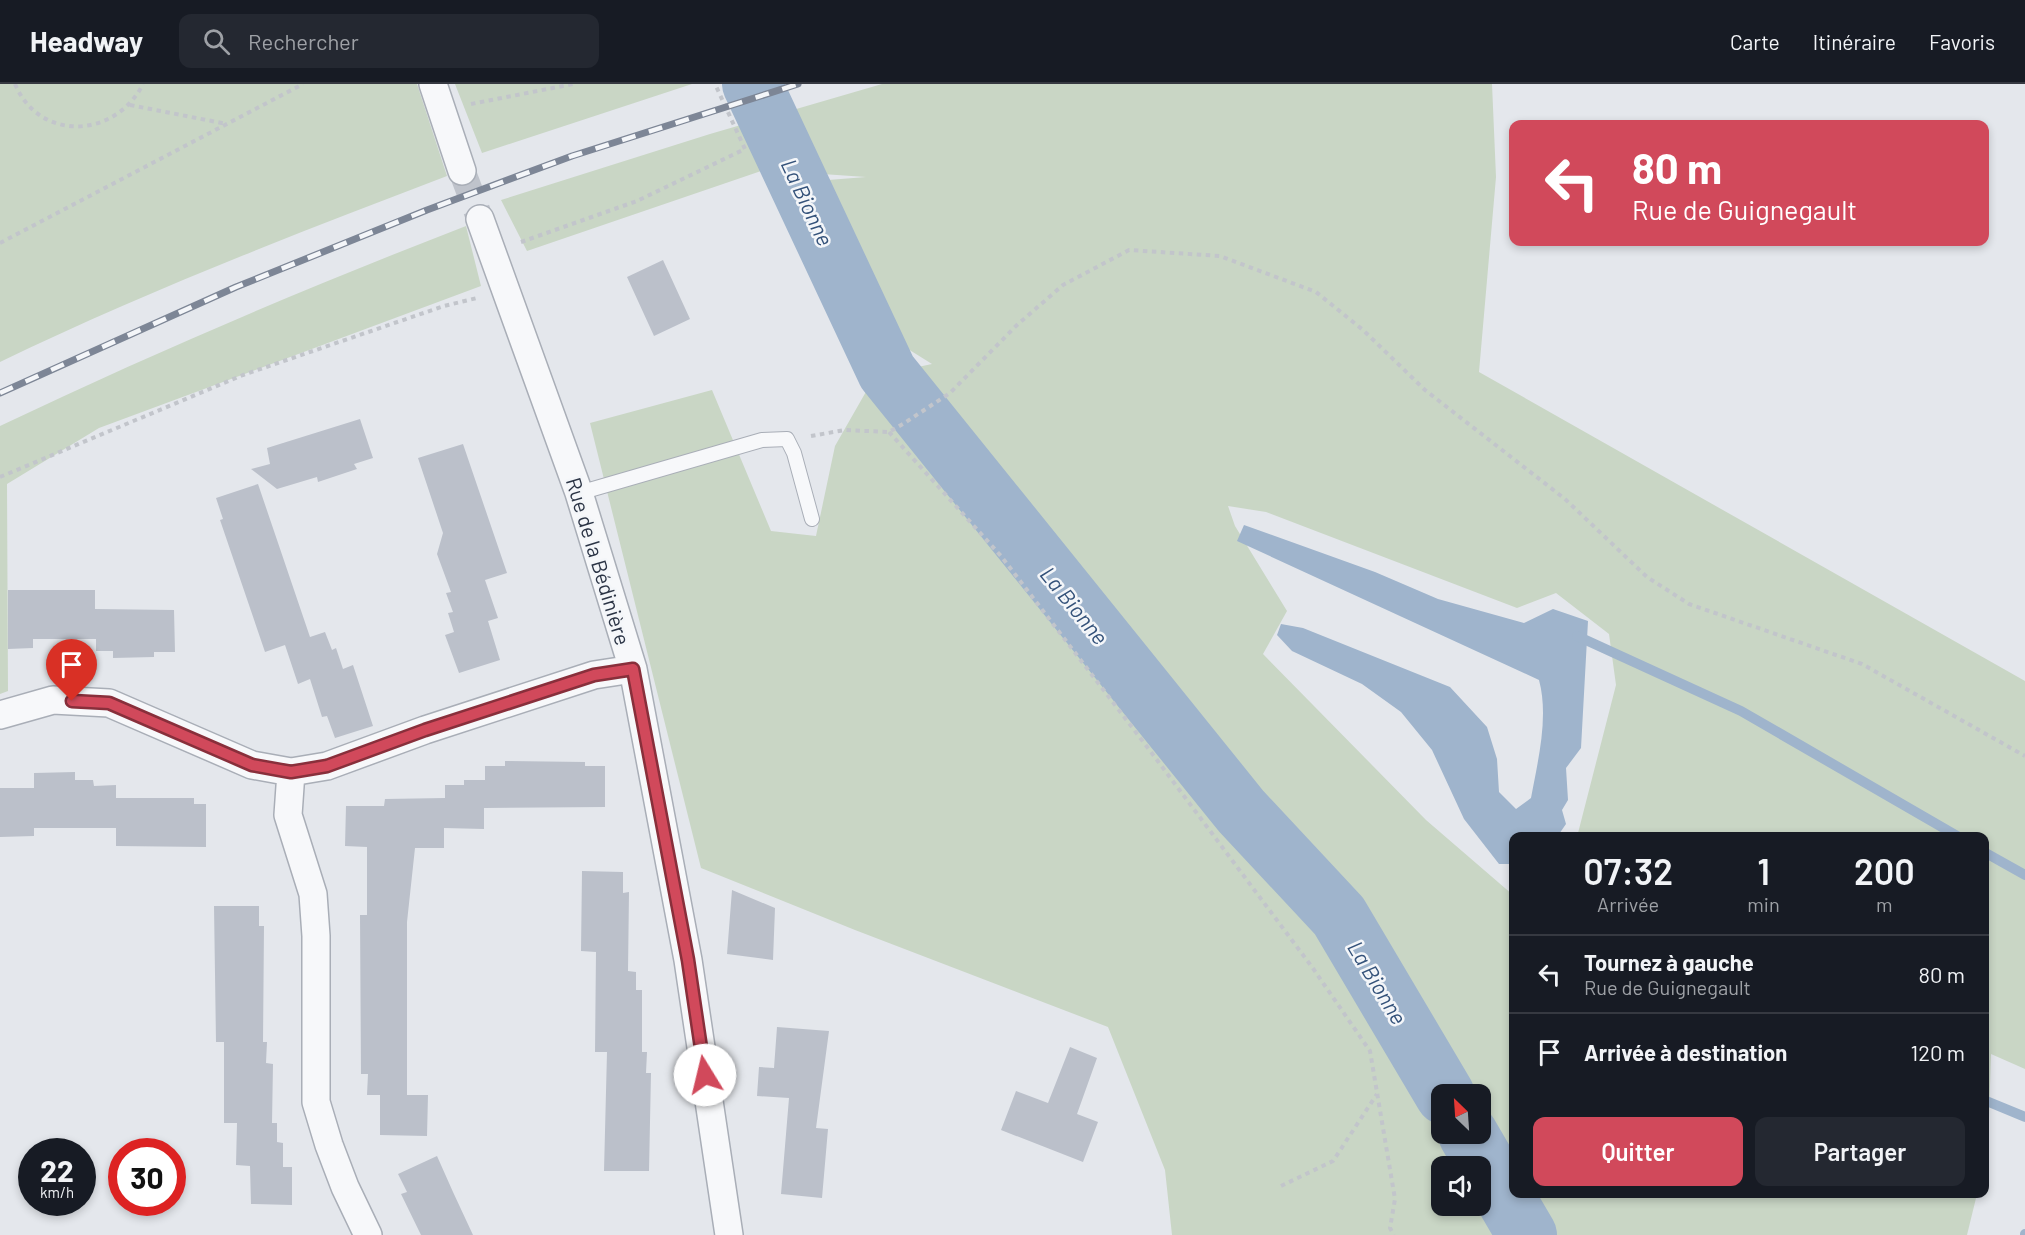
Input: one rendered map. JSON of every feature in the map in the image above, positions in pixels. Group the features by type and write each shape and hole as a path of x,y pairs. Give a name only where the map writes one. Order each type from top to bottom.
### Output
{"street":[{"path":"433,84 462,171"},
{"name":"Rue de la Bédinière","path":"480,219 579,493 633,669 688,960 729,1235"},
{"path":"0,715 53,700 109,703 252,765 291,772 327,766 425,730 594,675 633,669"},
{"path":"291,772 288,815 313,894 316,936 316,1102 345,1187 368,1235"}],"lane":[{"path":"579,493 762,440 787,439 794,453 812,519"}],"path":[{"path":"15,84 29,105 47,119 68,126 91,126 112,119 130,105 143,84"},
{"path":"0,243 303,84"},
{"path":"441,110 573,84"},
{"path":"492,252 637,201 745,149 715,84"},
{"path":"130,105 227,124"},
{"path":"787,439 845,430 889,432 950,393 1017,325 1063,285 1129,250 1220,256 1316,292 1363,330 1425,390 1565,499 1647,577 1689,604 1862,664 2025,756"},
{"path":"0,477 243,375 444,306 506,290"},
{"path":"889,432 1001,556 1312,967 1370,1051 1395,1199 1390,1228 1394,1235"},
{"path":"1281,1186 1333,1161 1378,1093"}],"green space":[{"path":"0,84 417,84 447,176 166,287 0,362"},
{"path":"455,84 692,84 482,153"},
{"path":"882,84 1492,84 1496,177 1479,372 2025,681 2025,1069 1991,1054 1989,1118 1989,832 1578,832 1616,685 1609,634 1556,593 1517,608 1266,512 1228,506 1235,526 1287,611 1263,654 1426,820 1509,892 1509,1198 1976,1198 1967,1235 1172,1235 1165,1170 1108,1027 701,868 590,423 712,390 771,531 816,536 835,446 875,376 932,364 876,329 803,182 866,177 764,170 527,251 501,200 710,134"},
{"path":"466,226 481,286 99,428 7,484 8,691 0,694 0,426 231,322"}],"water":[{"path":"1244,525 1375,572 1438,599 1524,623 1553,609 1588,621 1581,748 1566,768 1568,800 1562,810 1566,824 1560,832 1509,832 1509,864 1499,864 1464,819 1432,750 1401,712 1362,684 1292,651 1277,635 1281,624 1303,628 1450,687 1487,727 1497,759 1499,792 1516,809 1531,798 1537,769 1543,724 1539,680 1237,541"}],"building":[{"path":"663,260 690,319 654,336 627,277"},
{"path":"360,419 373,458 354,464 357,469 318,482 317,477 277,489 251,469 270,464 267,448"},
{"path":"463,444 507,573 485,580 498,618 488,621 500,660 459,673 445,635 454,632 448,613 453,612 446,593 451,592 437,554 443,533 418,458"},
{"path":"258,484 310,637 325,632 332,650 336,648 343,669 353,665 373,726 335,738 327,716 322,717 310,679 298,684 285,645 265,652 220,520 223,519 216,498"},
{"path":"8,590 95,590 95,609 174,610 175,652 154,652 154,657 113,658 113,651 96,651 96,639 33,639 33,648 8,649"},
{"path":"505,761 585,762 585,766 605,766 605,807 484,808 484,829 444,828 444,848 415,848 407,922 407,1095 428,1095 427,1136 380,1135 380,1095 367,1095 368,1074 361,1074 360,915 367,915 367,847 345,846 346,806 384,806 385,799 445,798 445,785 464,785 464,780 485,780 485,766 505,766"},
{"path":"75,772 75,780 93,780 94,786 116,785 116,798 194,798 194,804 206,804 206,847 116,846 116,828 34,828 34,836 0,837 0,788 34,788 34,773"},
{"path":"582,871 623,872 623,893 629,892 628,971 636,972 636,990 642,990 642,1052 647,1052 646,1073 651,1073 649,1171 604,1171 607,1052 595,1052 596,952 581,951"},
{"path":"732,890 775,908 773,960 727,954"},
{"path":"214,906 259,906 259,926 264,926 263,1042 267,1042 266,1063 273,1064 272,1123 277,1123 277,1142 283,1143 283,1167 292,1167 292,1205 251,1204 250,1166 236,1165 237,1123 224,1123 224,1042 216,1042"},
{"path":"777,1027 829,1031 816,1128 828,1129 822,1198 781,1194 789,1098 757,1096 759,1067 774,1068"},
{"path":"1070,1047 1097,1058 1077,1114 1098,1122 1083,1162 1001,1130 1016,1091 1048,1103"},
{"path":"437,1156 473,1235 421,1235 401,1194 407,1192 398,1174"}],"waterway":[{"name":"La Bionne","path":"752,84 887,372 1241,811 1339,916 1438,1084"},
{"path":"1577,636 1741,711 1950,832"},
{"path":"1989,855 2025,875"},
{"path":"1989,1102 2025,1117"},
{"name":"La Bionne","path":"1474,1144 1527,1235"}],"tunnel":[{"path":"462,171 480,219"}],"railway":[{"path":"0,393 236,287 427,210 572,156 798,84"}],"route":[{"path":"72,701 109,703 252,765 291,772 327,766 425,730 594,675 633,669 688,960 705,1075"}]}
